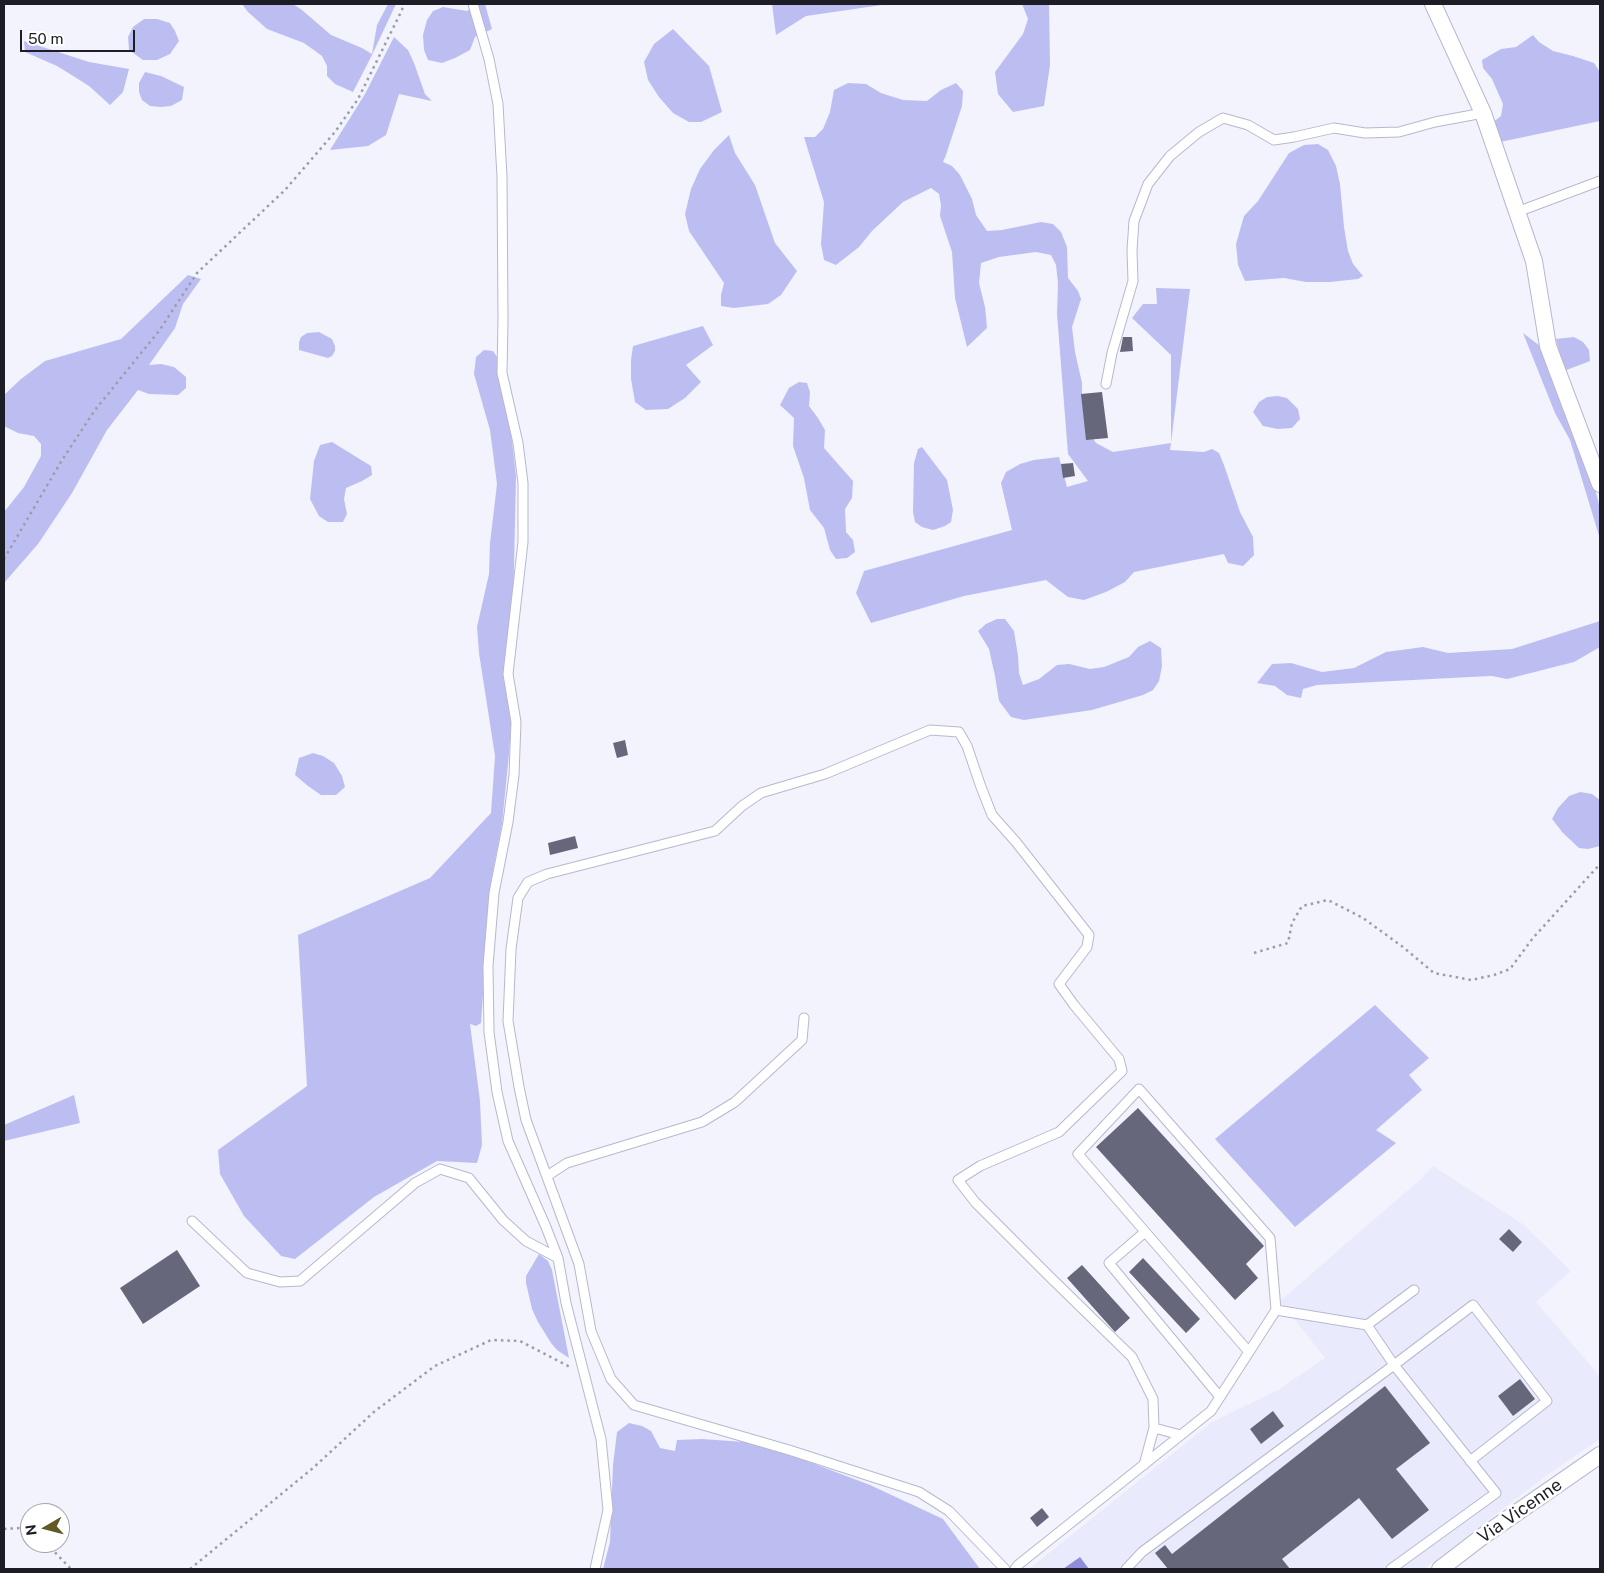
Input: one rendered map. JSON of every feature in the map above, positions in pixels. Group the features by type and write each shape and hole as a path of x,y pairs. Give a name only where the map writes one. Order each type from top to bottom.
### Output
{"street":[{"path":"1433,4 1483,113 1534,261 1548,346 1600,484"},
{"name":"Via Vicenne","path":"1440,1569 1483,1536 1600,1455"}],"lane":[{"path":"472,4 489,59 498,104 502,177 502,373 518,443 523,483 523,542 508,674 516,722 514,775 508,822 494,893 488,966 489,1032 497,1092 508,1141 558,1258 566,1303 601,1440 608,1510 595,1569"},
{"path":"1106,384 1112,353 1133,281 1132,250 1134,221 1148,184 1170,156 1200,132 1222,118 1248,126 1274,140 1334,128 1365,133 1399,132 1435,122 1483,113"},
{"path":"1517,212 1600,181"},
{"path":"1005,1569 949,1511 919,1492 789,1450 634,1405 611,1379 592,1331 580,1264 526,1120 519,1087 508,1021 511,950 518,898 528,882 547,874 715,831 742,806 761,793 825,774 930,730 959,732 967,746 992,815 1016,842 1089,935 1087,946 1060,984 1074,1005 1120,1059 1122,1071 1059,1132 980,1166 958,1180 976,1202 1041,1269 1132,1356 1153,1399 1154,1428 1144,1464"},
{"path":"547,1176 567,1163 702,1122 735,1102 802,1040 804,1018"},
{"path":"1015,1569 1211,1411 1249,1352 1276,1310 1270,1238 1139,1089 1078,1154 1249,1352"},
{"path":"192,1221 248,1273 280,1282 300,1281 415,1183 440,1169 469,1178 503,1220 520,1236 558,1258"},
{"path":"1145,1232 1109,1263 1220,1397"},
{"path":"1276,1310 1367,1325 1414,1290"},
{"path":"1126,1569 1142,1552 1394,1366 1473,1305 1547,1401 1470,1461"},
{"path":"1367,1325 1394,1366 1496,1493 1391,1569"},
{"path":"1154,1428 1181,1435"}],"path":[{"path":"4,559 62,460 95,410 159,331 197,273 284,190 335,132 358,99 402,10 403,4"},
{"path":"1254,953 1288,943 1292,922 1302,906 1328,900 1363,918 1403,947 1434,973 1471,980 1494,976 1510,969 1533,938 1600,864"},
{"path":"190,1569 313,1468 375,1411 435,1366 491,1340 520,1341 584,1374"},
{"path":"4,1529 20,1528"},
{"path":"56,1553 71,1569"}],"shaded area":[{"path":"242,4 293,4 331,35 372,54 377,25 388,4 396,4 372,55 353,92 335,84 327,76 327,66 322,56 304,43 267,29"},
{"path":"476,4 485,4 492,29 475,37 470,50 455,58 442,63 428,60 424,50 423,35 427,20 433,11 443,7 467,11"},
{"path":"772,4 889,4 806,16 776,35"},
{"path":"1022,4 1049,4 1050,65 1044,106 1013,112 998,94 995,72 1023,34 1028,19"},
{"path":"144,19 157,19 170,23 179,41 170,54 157,60 143,60 129,50 128,37 133,27"},
{"path":"673,29 709,66 722,112 701,122 689,122 673,113 648,80 644,62 654,44"},
{"path":"1533,35 1539,42 1553,51 1594,63 1600,72 1600,121 1500,142 1492,123 1501,116 1503,104 1492,79 1483,68 1482,60 1501,49 1516,47"},
{"path":"394,37 408,50 425,94 432,101 399,94 386,135 368,146 330,150 365,94"},
{"path":"24,41 89,62 129,69 123,92 110,105 89,86 70,74 25,52"},
{"path":"145,72 161,76 184,87 182,100 171,106 161,107 150,106 142,100 139,92 139,83"},
{"path":"848,83 866,84 881,93 903,100 927,101 941,90 956,83 963,91 962,106 943,162 952,166 960,175 972,199 976,215 987,231 1041,222 1053,224 1061,232 1067,247 1068,278 1078,291 1081,299 1072,327 1082,383 1082,398 1090,434 1096,443 1113,452 1171,443 1170,450 1204,452 1212,449 1219,453 1240,512 1253,537 1254,555 1243,566 1228,563 1224,554 1134,572 1125,582 1106,592 1084,600 1068,597 1046,580 964,596 871,623 856,593 864,571 1012,530 1001,483 1006,472 1020,464 1034,460 1059,457 1067,487 1088,481 1068,454 1057,314 1058,283 1056,265 1051,255 1036,252 999,257 981,263 979,283 985,307 987,328 967,347 955,298 952,252 940,216 939,194 931,188 903,202 872,231 859,247 836,265 824,260 821,244 824,202 804,137 815,137 823,129 830,112 834,90"},
{"path":"729,135 735,153 755,185 775,243 797,271 781,295 768,304 734,308 721,306 724,283 689,231 685,214 691,189 700,169 714,150"},
{"path":"1318,144 1328,150 1336,166 1348,251 1353,264 1363,276 1358,279 1330,282 1306,282 1284,278 1245,281 1238,265 1236,244 1244,216 1258,201 1289,153 1304,145"},
{"path":"188,275 201,279 183,304 175,328 149,365 161,364 174,367 186,377 186,388 178,395 149,394 138,390 107,430 72,493 38,544 4,583 4,512 24,487 41,456 41,444 34,436 18,433 4,426 4,395 45,361 121,339"},
{"path":"1156,288 1190,289 1171,443 1171,355 1132,318 1143,304 1157,304"},
{"path":"703,326 713,345 686,365 701,382 685,398 668,409 646,410 635,402 631,379 633,346"},
{"path":"319,332 332,339 335,346 335,351 328,358 299,350 301,337 307,333"},
{"path":"1523,333 1540,346 1595,489 1600,508 1600,539 1570,440 1555,413"},
{"path":"1574,337 1583,342 1589,350 1590,361 1564,371 1556,339"},
{"path":"484,350 493,351 497,357 510,424 516,476 513,612 505,655 512,714 509,754 502,824 491,881 481,1023 476,1026 470,1024 480,1101 482,1145 477,1163 437,1161 374,1197 295,1259 281,1256 244,1216 220,1174 218,1150 307,1086 298,935 430,878 491,813 495,756 479,653 477,627 489,574 490,543 497,484 490,430 474,374 476,357"},
{"path":"799,382 807,383 810,392 809,406 825,430 824,448 853,481 852,498 845,509 846,532 853,540 855,552 847,558 836,559 830,550 824,528 810,510 804,478 793,446 794,418 780,405 789,388"},
{"path":"1278,396 1287,398 1298,409 1300,419 1292,428 1278,429 1263,426 1253,412 1259,402 1267,397"},
{"path":"332,442 371,466 372,475 346,488 344,499 347,514 343,522 328,522 319,516 310,499 314,461 320,445"},
{"path":"922,447 947,480 953,510 951,522 933,530 922,527 915,522 913,512 914,463 918,449"},
{"path":"997,619 1005,619 1014,631 1019,673 1023,685 1039,679 1057,665 1069,664 1090,669 1104,667 1129,657 1138,647 1150,641 1161,648 1162,666 1159,681 1153,690 1143,695 1092,710 1024,720 1011,717 999,701 989,649 978,631 986,624"},
{"path":"1600,621 1600,647 1574,662 1507,679 1492,676 1317,685 1303,689 1301,698 1287,695 1275,686 1257,683 1272,664 1291,663 1322,672 1354,668 1386,652 1423,647 1448,653 1512,649"},
{"path":"313,753 323,756 334,763 342,776 345,787 336,795 321,795 295,775 299,758"},
{"path":"1580,792 1592,794 1600,800 1600,846 1588,849 1579,848 1552,819 1558,808 1569,796"},
{"path":"1375,1005 1429,1058 1409,1075 1422,1090 1376,1130 1396,1143 1295,1227 1215,1139"},
{"path":"74,1095 80,1123 4,1141 4,1125"},
{"path":"1433,1166 1524,1225 1571,1271 1536,1302 1600,1376 1600,1439 1550,1473 1424,1569 1029,1569 1212,1422 1278,1390 1325,1358 1280,1301 1423,1177"},
{"path":"539,1254 548,1261 552,1270 569,1358 557,1350 551,1343 532,1309 526,1276"},
{"path":"629,1423 642,1426 651,1431 660,1448 675,1451 677,1440 702,1439 759,1443 870,1485 943,1519 980,1569 603,1569 610,1542 613,1465 617,1432"},
{"path":"1080,1557 1089,1569 1063,1569"}],"building":[{"path":"1123,337 1132,337 1133,351 1120,352"},
{"path":"1102,392 1108,438 1086,440 1081,394"},
{"path":"1073,463 1075,476 1063,478 1061,464"},
{"path":"625,740 628,755 617,758 613,743"},
{"path":"575,836 578,848 550,855 548,843"},
{"path":"1138,1108 1264,1246 1246,1264 1258,1278 1235,1300 1096,1147"},
{"path":"1509,1229 1522,1242 1513,1252 1499,1239"},
{"path":"177,1250 200,1286 143,1324 120,1288"},
{"path":"1143,1258 1200,1319 1186,1333 1129,1272"},
{"path":"1082,1265 1130,1318 1115,1332 1067,1278"},
{"path":"1520,1379 1535,1399 1513,1416 1498,1396"},
{"path":"1385,1386 1430,1443 1396,1469 1429,1510 1392,1539 1359,1498 1282,1559 1290,1569 1168,1569 1155,1553 1165,1545 1172,1554"},
{"path":"1273,1411 1284,1426 1261,1444 1250,1429"},
{"path":"1042,1508 1049,1517 1037,1527 1030,1518"}]}
